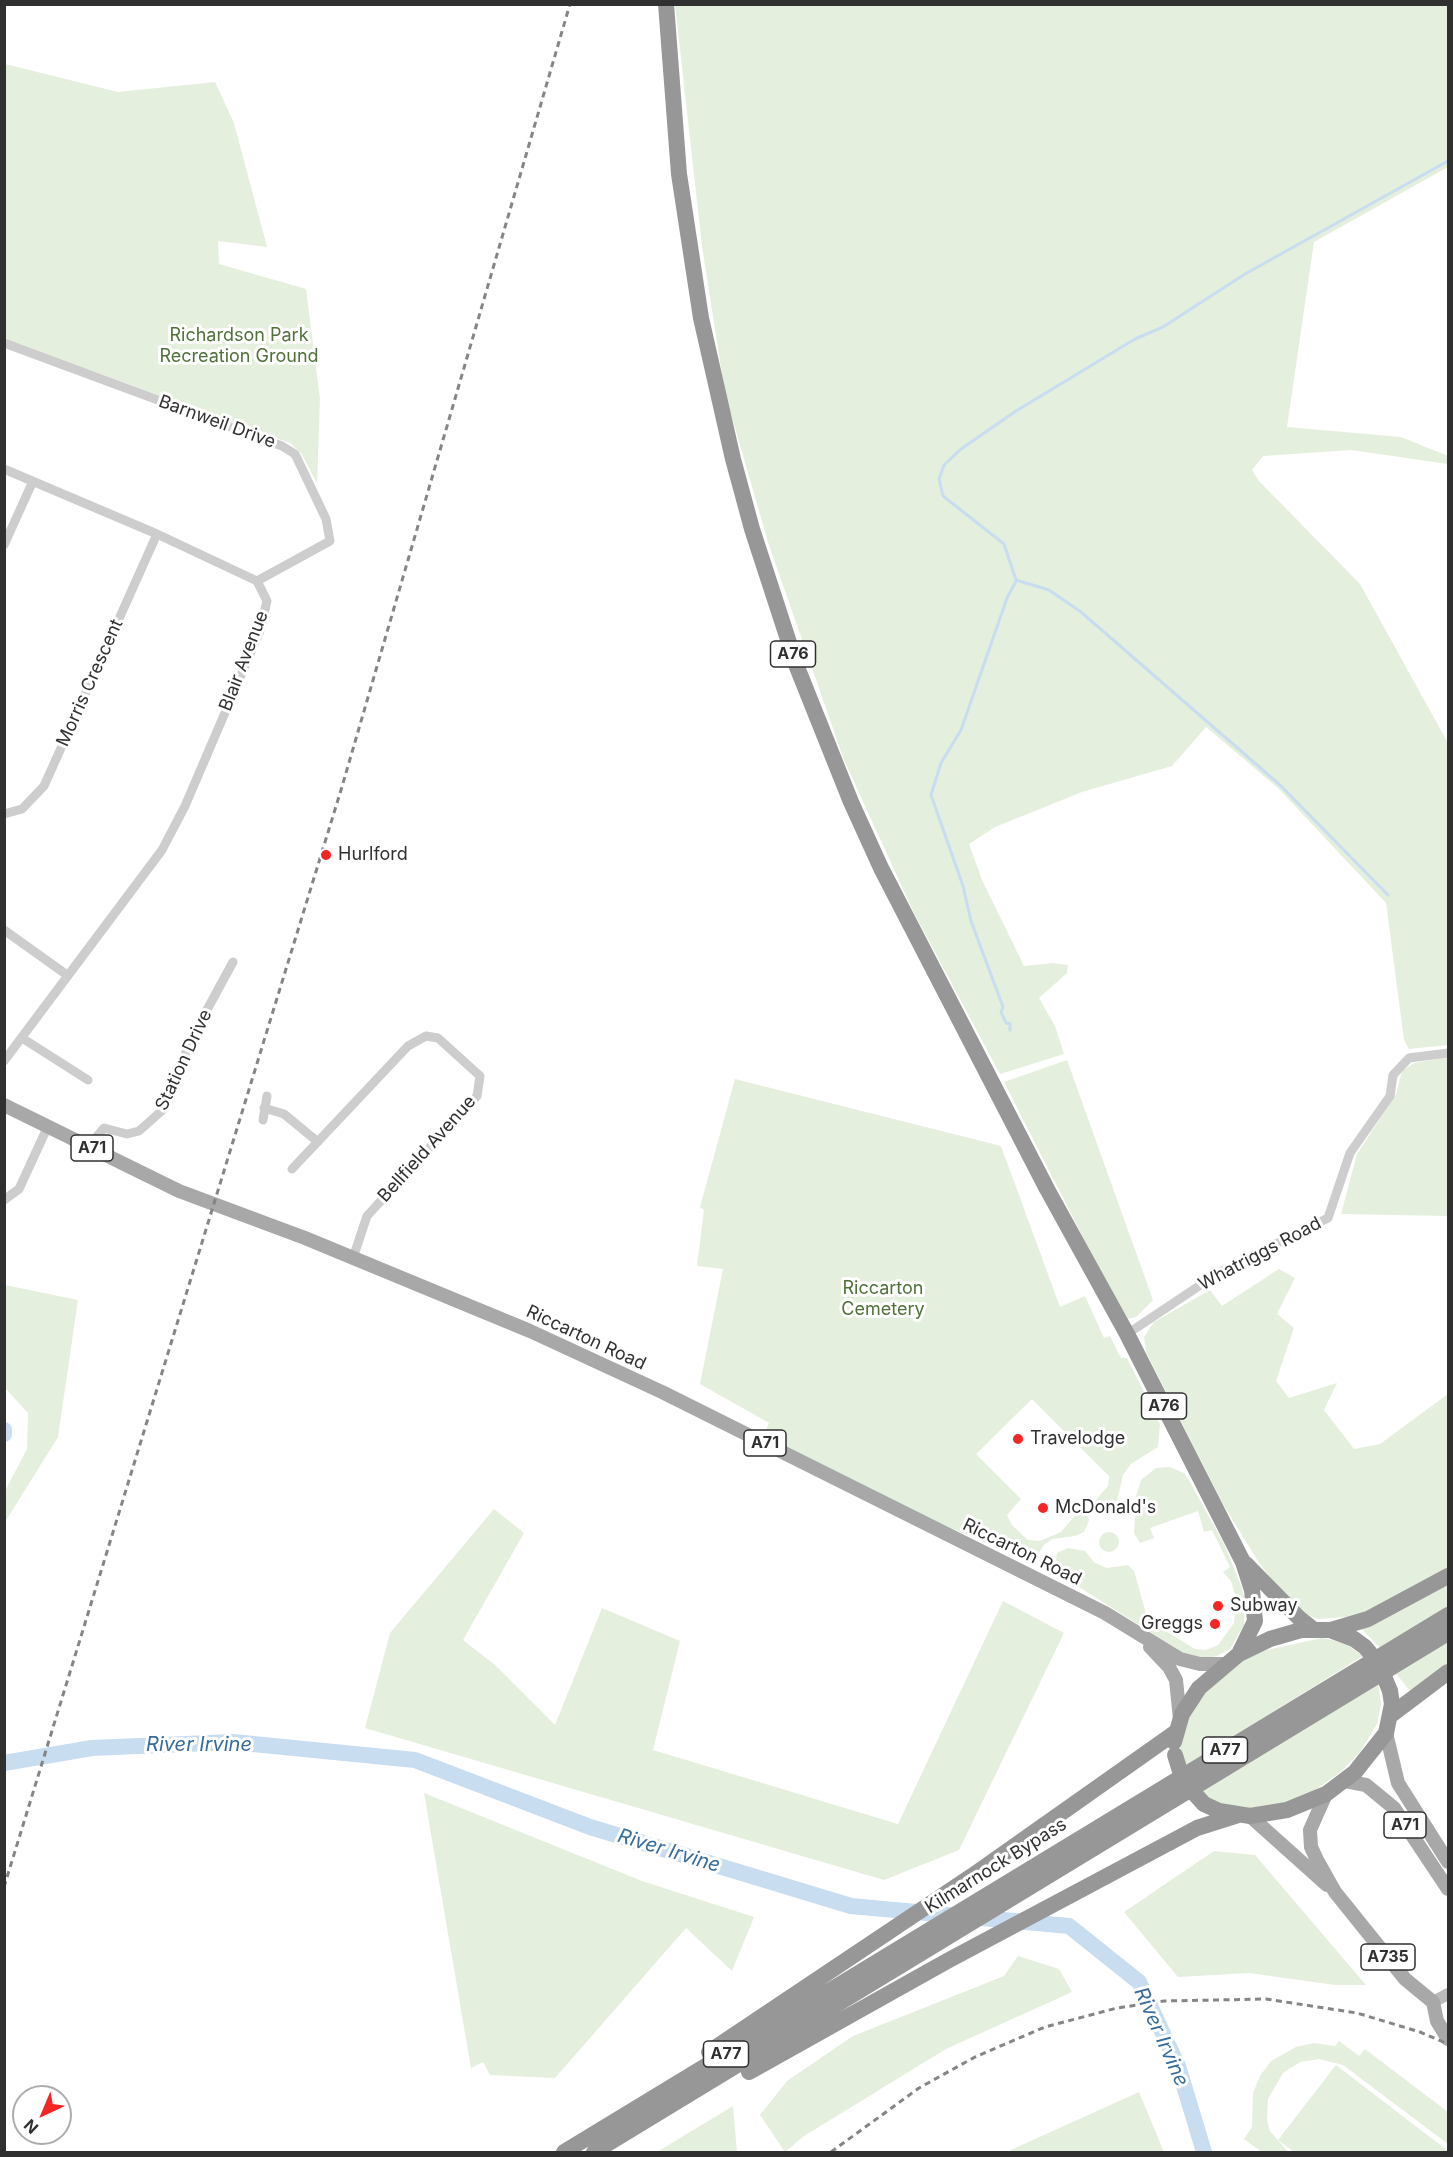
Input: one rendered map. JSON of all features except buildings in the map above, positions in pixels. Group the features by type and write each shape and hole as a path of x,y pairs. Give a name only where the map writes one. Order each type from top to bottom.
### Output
{"highway":[{"name":"A76","path":"666,4 679,174 701,318 733,459 784,627 823,735 881,868 1047,1189 1127,1334 1243,1562 1252,1590 1255,1621 1239,1654"},
{"name":"A76","path":"1243,1562 1299,1618 1322,1630 1353,1639 1365,1647 1379,1664 1390,1691 1391,1715 1386,1733 1370,1756 1345,1781 1326,1794 1287,1810 1244,1816 1219,1811 1204,1804 1187,1788 1179,1772 1175,1755 1178,1725 1198,1688 1224,1664 1270,1639 1301,1630 1322,1630"},
{"path":"1322,1630 1368,1619 1449,1576"},
{"name":"Kilmarnock Bypass","path":"564,2152 1449,1615"},
{"name":"Kilmarnock Bypass","path":"594,2152 1449,1633"},
{"path":"1391,1715 1449,1672"},
{"name":"A77","path":"559,2152 972,1876 1178,1725"},
{"name":"A77","path":"604,2152 949,1960 1197,1828 1244,1816"}],"main road":[{"name":"Riccarton Road","path":"4,1105 178,1191 353,1258 530,1331 731,1425 1105,1613 1137,1635 1180,1659 1200,1664 1224,1664"},
{"name":"Riccarton Road","path":"1137,1635 1169,1667 1178,1691 1178,1725"},
{"name":"A71","path":"1386,1733 1398,1783 1449,1862"},
{"name":"A71","path":"1345,1781 1366,1785 1394,1808 1449,1889"},
{"path":"1326,1794 1313,1819 1310,1839 1317,1860 1335,1892"},
{"path":"1244,1816 1335,1892"},
{"name":"A735","path":"1335,1892 1405,1979 1433,2002"},
{"path":"1449,1994 1433,2002 1437,2021 1449,2039"}],"street":[{"name":"Barnweil Drive","path":"4,343 282,446 296,454 326,519 330,541 256,581"},
{"name":"Blair Avenue","path":"4,469 157,534 256,581 267,601 266,613 185,806 162,849 22,1038 8,1051 4,1061"},
{"path":"4,544 33,482"},
{"name":"Morris Crescent","path":"4,814 22,808 44,786 157,534"},
{"path":"4,930 67,975"},
{"name":"Station Drive","path":"89,1146 104,1128 127,1134 139,1131 166,1107 190,1041 233,962"},
{"name":"Bellfield Avenue","path":"292,1169 408,1046 426,1036 438,1038 480,1076 477,1096 367,1216 353,1258"},
{"path":"22,1038 88,1080"},
{"name":"Whatriggs Road","path":"1127,1334 1220,1272 1328,1218 1350,1153 1390,1096 1393,1075 1409,1058 1449,1053"},
{"path":"263,1120 267,1095"},
{"path":"264,1108 284,1114 318,1142"},
{"path":"4,1200 19,1189 48,1126"}],"green space":[{"path":"675,5 1448,5 1448,167 1314,242 1287,427 1401,437 1448,456 1448,464 1351,450 1263,456 1252,470 1259,481 1360,584 1448,743 1448,1045 1409,1049 1404,1040 1386,903 1278,788 1206,727 1172,766 1082,792 995,827 969,844 982,880 1024,966 1053,963 1068,965 1067,973 1039,998 1055,1026 1064,1054 1000,1074 914,913 844,760 768,542 725,393 702,246"},
{"name":"Richardson Park Recreation Ground","path":"5,64 118,92 215,82 234,123 267,247 218,241 219,264 306,289 320,399 317,483 301,453 290,443 5,339"},
{"path":"1448,1057 1448,1216 1341,1214 1357,1154 1396,1094 1402,1071 1414,1063"},
{"path":"1067,1060 1153,1300 1136,1317 1127,1319 1121,1312 1004,1082"},
{"name":"Riccarton Cemetery","path":"735,1079 1001,1146 1060,1307 1085,1296 1104,1338 1110,1336 1121,1358 1127,1358 1160,1424 1158,1447 1131,1464 1123,1475 1114,1515 1095,1501 1108,1486 1109,1476 1032,1399 976,1454 1021,1499 1007,1515 1012,1525 1028,1540 1040,1541 1061,1532 1078,1512 1086,1513 1089,1520 1084,1532 1075,1536 1052,1539 1044,1545 1036,1557 1026,1560 946,1526 764,1435 769,1423 700,1384 723,1269 697,1266 704,1210 700,1207"},
{"path":"1279,1269 1295,1278 1277,1314 1294,1328 1276,1381 1289,1398 1337,1383 1324,1410 1354,1449 1380,1444 1448,1394 1448,1571 1361,1616 1318,1619 1302,1612 1284,1595 1259,1563 1223,1504 1146,1352 1144,1337 1154,1322 1210,1290 1222,1306"},
{"path":"5,1285 78,1300 58,1437 5,1522 5,1491 27,1449 28,1413 5,1388"},
{"path":"1170,1467 1184,1473 1189,1480 1224,1544 1242,1588 1245,1602 1244,1625 1230,1649 1217,1656 1207,1658 1187,1655 1063,1577 1055,1566 1057,1553 1068,1548 1085,1551 1095,1563 1107,1568 1128,1565 1134,1571 1148,1620 1195,1649 1206,1650 1218,1645 1234,1623 1236,1598 1231,1581 1223,1572 1230,1567 1212,1530 1204,1532 1198,1511 1150,1528 1154,1538 1140,1543 1134,1533 1136,1496 1141,1480 1156,1468"},
{"path":"494,1509 524,1533 463,1640 495,1665 555,1725 602,1608 680,1641 653,1750 898,1824 1003,1601 1064,1633 959,1850 884,1880 365,1728 390,1633"},
{"path":"1105,1532 1113,1532 1119,1538 1119,1546 1113,1552 1105,1552 1099,1546 1099,1538"},
{"path":"1448,1583 1448,1608 1381,1649 1361,1628"},
{"path":"1322,1638 1343,1642 1363,1656 1184,1767 1180,1756 1181,1736 1192,1710 1205,1692 1242,1661 1262,1651"},
{"path":"1448,1639 1448,1664 1410,1691 1394,1671"},
{"path":"1378,1682 1381,1704 1377,1724 1360,1752 1342,1771 1305,1797 1272,1808 1243,1811 1213,1802 1199,1791"},
{"path":"424,1793 642,1881 754,1917 732,1971 686,1928 555,2078 490,2075 483,2062 471,2068"},
{"path":"1214,1851 1255,1855 1366,1985 1335,1985 1249,1973 1178,1977 1124,1912"},
{"path":"1018,1956 1059,1969 1072,1992 946,2049 804,2136 785,2152 760,2115 787,2081 853,2036 1004,1976"},
{"path":"1339,2041 1359,2056 1365,2049 1448,2112 1448,2144 1343,2065 1319,2059 1300,2062 1283,2073 1268,2099 1267,2120 1270,2131 1288,2152 1262,2152 1244,2139 1252,2127 1253,2093 1260,2076 1271,2061 1296,2047 1314,2043 1335,2046"},
{"path":"1336,2065 1448,2152 1294,2152 1278,2140"},
{"path":"1139,2092 1164,2152 1008,2152 1013,2149"},
{"path":"733,2106 737,2152 657,2152"}],"waterway":[{"path":"1388,895 1280,785 1081,612 1049,590 1016,580 1004,544 943,496 939,479 944,465 961,449 1016,411 1135,339 1163,327 1245,274 1448,161"},
{"path":"1010,1030 1010,1024 1006,1023 1001,1012 1003,1007 971,921 963,886 931,795 941,763 961,730 1007,598 1016,581"},
{"name":"River Irvine","path":"4,1763 92,1748 233,1742 415,1760 590,1827 851,1906 1069,1926 1139,1982 1178,2066 1204,2152"}],"railway":[{"path":"4,1887 341,790 570,4"},
{"path":"831,2152 919,2088 975,2057 1045,2027 1117,2008 1164,2001 1266,1999 1357,2013 1420,2032 1448,2044"}],"place":[{"name":"Hurlford","path":"326,855"},
{"name":"Travelodge","path":"1018,1439"},
{"name":"McDonald's","path":"1043,1508"},
{"name":"Subway","path":"1218,1606"},
{"name":"Greggs","path":"1215,1624"}]}
